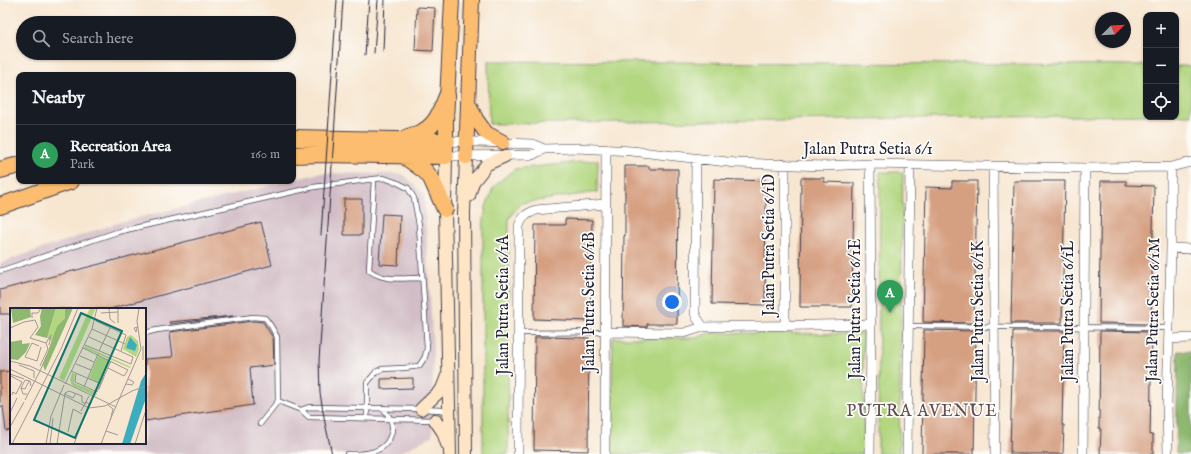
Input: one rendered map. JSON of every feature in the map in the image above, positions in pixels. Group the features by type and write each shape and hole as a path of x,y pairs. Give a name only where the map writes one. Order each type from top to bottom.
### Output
{"highway":[{"path":"399,139 419,135 426,130 437,119 447,96"},
{"path":"296,138 399,139 446,148"},
{"path":"296,155 403,155 446,148"},
{"path":"403,155 425,171 445,209"},
{"path":"0,170 16,166"},
{"path":"0,206 62,184"}],"main road":[{"path":"450,454 445,209 446,121 452,0"},
{"path":"466,454 464,213 472,0"},
{"path":"464,213 473,182 487,164 504,149 486,133 476,119 468,102"},
{"path":"422,409 442,389 448,371"},
{"path":"450,414 466,395"},
{"path":"450,414 459,423 466,435"},
{"path":"435,420 443,432 450,454"}],"street":[{"path":"446,148 467,141 532,155 544,149"},
{"path":"446,148 466,157 533,144 544,149"},
{"name":"Jalan Putra Setia 6/1","path":"544,149 578,148 632,151 736,163 825,166 870,164 1085,168 1171,167 1191,162"},
{"name":"Jalan Putra Setia 6/1B","path":"605,454 606,150"},
{"path":"696,159 695,313 703,327"},
{"name":"Jalan Putra Setia 6/1D","path":"785,164 785,326"},
{"name":"Jalan Putra Setia 6/1E","path":"870,164 870,454"},
{"path":"907,454 910,165"},
{"name":"Jalan Putra Setia 6/1K","path":"993,167 995,454"},
{"name":"Jalan Putra Setia 6/1M","path":"1168,454 1167,405 1170,339 1171,167"},
{"name":"Jalan Putra Setia 6/1L","path":"1083,454 1085,168"},
{"name":"Jalan Putra Setia 6/1A","path":"518,454 519,226 522,217 536,210 605,204"},
{"path":"1171,248 1191,249"},
{"path":"606,332 684,334 703,327 871,324"},
{"path":"1170,339 1191,338"}],"lane":[{"path":"0,271 117,232 314,187 384,178 398,182 408,188 414,198 419,225 427,348 425,357 419,366 382,369 376,372 367,383 367,418"},
{"path":"374,179 369,270 384,278 422,278"},
{"path":"146,333 245,318 265,318 277,337 278,401 260,424"},
{"path":"908,326 1170,328"},
{"path":"519,333 606,332"},
{"path":"278,401 301,410 308,417 443,421 450,414 442,410 422,409 309,407 301,410"},
{"path":"347,454 374,452 381,449 388,441 392,430 391,419 383,408"}],"shaded area":[{"path":"319,173 403,174 424,194 433,351 432,436 397,454 0,454 0,263 121,222 276,184 296,184 296,179"}],"green space":[{"path":"488,61 1143,65 1143,115 489,124"},
{"path":"1179,66 1191,66 1191,115 1179,115"},
{"path":"598,160 597,192 522,203 509,219 508,454 483,454 483,227 486,207 493,188 515,169"},
{"path":"880,172 903,172 899,454 878,454"},
{"path":"709,333 863,334 864,454 611,454 613,338 696,338"},
{"path":"1178,351 1191,352 1191,454 1176,454"}],"building":[{"path":"417,7 435,8 433,51 415,50"},
{"path":"625,166 649,166 649,169 678,169 677,324 647,324 647,327 623,326"},
{"path":"801,178 824,178 824,182 854,183 852,307 800,307"},
{"path":"714,179 766,181 765,305 712,304"},
{"path":"952,181 977,181 974,323 923,322 926,187 952,188"},
{"path":"1014,181 1065,181 1062,323 1011,323"},
{"path":"1101,181 1126,181 1126,185 1154,186 1151,324 1099,323"},
{"path":"344,199 362,199 362,235 344,235"},
{"path":"382,214 400,215 398,265 379,264"},
{"path":"565,219 592,220 590,321 534,319 535,225 565,225"},
{"path":"261,222 272,265 114,308 10,308 10,314 0,314 0,290"},
{"path":"233,316 170,324 169,322"},
{"path":"253,321 263,322 273,338 274,365 250,368 253,405 146,421 146,359 173,357 170,332"},
{"path":"924,330 976,331 974,454 922,454"},
{"path":"1013,331 1064,331 1062,425 1064,425 1063,454 1010,454"},
{"path":"1100,331 1152,332 1150,435 1153,435 1153,454 1100,454"},
{"path":"535,337 589,338 588,451 534,450"},
{"path":"10,371 10,430 6,431 3,406 0,407 0,372"},
{"path":"413,378 413,388 381,389 381,379"}],"tram line":[{"path":"321,235 337,0"},
{"path":"332,454 320,393 319,361 343,0"},
{"path":"365,55 369,0"},
{"path":"374,53 378,0"},
{"path":"383,52 385,0"}],"place":[{"name":"Recreation Area","path":"890,313"}],"district":[{"name":"PUTRA AVENUE","path":"922,411"}]}
